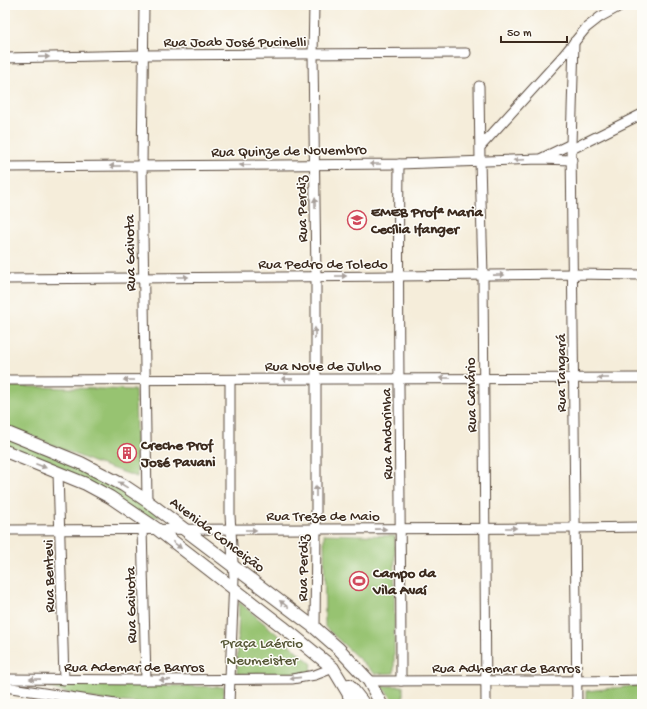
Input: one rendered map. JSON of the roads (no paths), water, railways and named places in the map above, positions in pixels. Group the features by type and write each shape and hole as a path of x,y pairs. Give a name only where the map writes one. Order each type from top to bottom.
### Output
{"main road":[{"name":"Avenida Conceição","path":"5,432 104,474 147,501 315,628 339,649 369,681 381,704"},
{"path":"5,452 86,484 110,497 157,529 333,668 355,704"},
{"path":"369,681 388,704"}],"street":[{"name":"Rua Gaivota","path":"144,5 142,166 147,501"},
{"name":"Rua Perdiz","path":"314,5 313,55 316,276 315,628"},
{"path":"481,146 562,57 582,32 592,23 622,5"},
{"name":"Rua Tangará","path":"574,42 572,160 576,704"},
{"name":"Rua Joab José Pucinelli","path":"5,58 143,55 466,53"},
{"name":"Rua Canário","path":"479,86 486,528 486,704"},
{"path":"540,159 642,114"},
{"name":"Rua Quinze de Novembro","path":"5,167 399,164 540,159 572,160"},
{"name":"Rua Andorinha","path":"399,164 398,276 401,680"},
{"name":"Rua Pedro de Toledo","path":"5,279 483,276 573,274 642,275"},
{"name":"Rua Nove de Julho","path":"5,380 642,378"},
{"path":"229,704 234,589 231,530 230,380"},
{"name":"Rua Bentevi","path":"58,472 61,531 64,680"},
{"name":"Rua Treze de Maio","path":"5,530 316,530 642,527"},
{"name":"Rua Gaivota","path":"142,529 146,680"},
{"name":"Rua Ademar de Barros","path":"5,679 292,679 315,675 333,668"},
{"name":"Rua Adhemar de Barros","path":"369,681 642,680"},
{"path":"5,687 83,702 115,704"}],"place":[{"name":"EMEB Profª Maria Cecília Ifanger","path":"357,220"},
{"name":"Creche Prof José Pavani","path":"127,453"},
{"name":"Campo da Vila Avaí","path":"359,581"}],"park label":[{"name":"Praça Laércio Neumeister","path":"262,650"}]}
